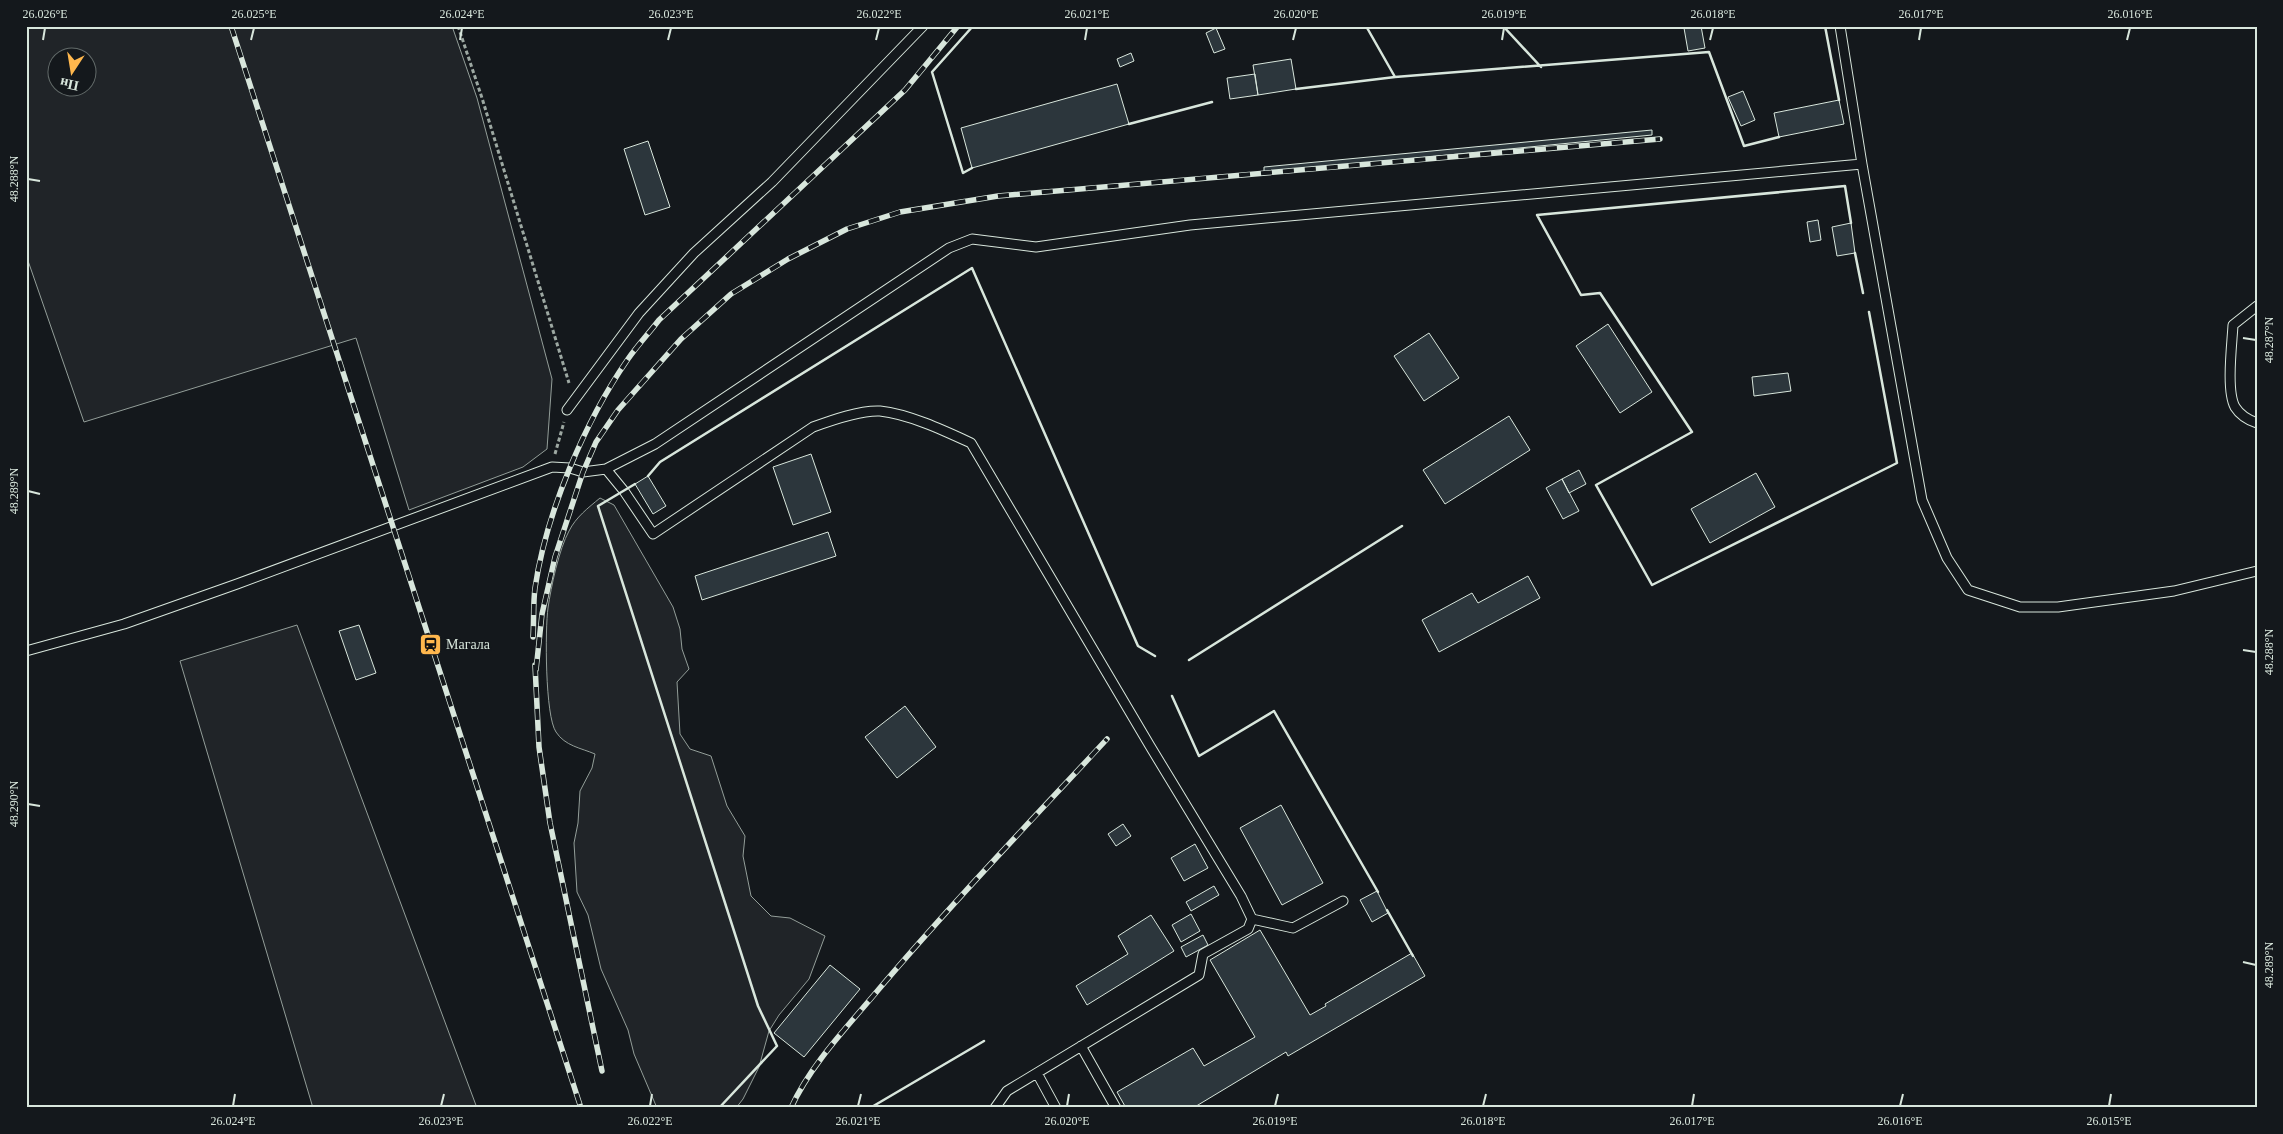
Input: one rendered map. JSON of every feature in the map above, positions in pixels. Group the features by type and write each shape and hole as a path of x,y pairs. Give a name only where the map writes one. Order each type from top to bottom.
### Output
{"lane":[{"path":"568,410 639,312 694,253 772,182 923,26"},
{"path":"1840,26 1862,164 1922,500 1947,558 1968,590 2020,607 2058,607 2174,591 2257,571"},
{"path":"26,651 124,624 552,467 570,468 583,472 606,469 654,444 948,248 972,238 1036,247 1190,225 1862,164"},
{"path":"2257,306 2233,325 2230,378 2234,406 2247,420 2257,423"},
{"path":"606,469 624,491 653,534 813,427 839,418 880,411 929,424 970,443 1241,896 1252,919 1248,929 1203,954 1199,976 1007,1091 995,1108"},
{"path":"1252,919 1293,928 1343,901"},
{"path":"1081,1046 1116,1108"},
{"path":"1037,1073 1056,1108"}],"path":[{"path":"458,26 569,381 568,410 552,467"}],"shaded area":[{"path":"26,26 452,26 477,98 552,379 547,449 523,467 409,510 356,338 84,422 26,255"},
{"path":"600,498 614,505 673,607 680,629 682,649 689,669 677,682 680,734 690,749 711,756 727,806 745,836 743,856 751,896 771,916 790,918 825,936 809,979 779,1015 769,1031 759,1067 743,1099 736,1108 657,1108 634,1054 628,1030 601,969 588,915 577,892 574,843 578,823 580,791 592,768 595,754 564,740 556,732 552,723 546,652 547,619 553,579 565,539 579,517"},
{"path":"297,625 477,1108 313,1108 180,661"}],"building":[{"path":"1701,26 1705,48 1688,51 1684,28"},
{"path":"1216,28 1225,49 1214,53 1206,33"},
{"path":"1131,53 1134,61 1120,67 1117,59"},
{"path":"1291,59 1296,89 1258,95 1253,65"},
{"path":"1255,74 1258,95 1230,99 1227,78"},
{"path":"1117,84 1129,124 972,168 961,128"},
{"path":"1743,91 1755,120 1741,126 1728,97"},
{"path":"1839,100 1844,124 1779,137 1774,113"},
{"path":"1652,130 1652,135 1264,173 1264,167"},
{"path":"648,141 670,207 645,215 624,149"},
{"path":"1818,220 1821,240 1810,242 1807,222"},
{"path":"1851,223 1855,253 1837,256 1832,227"},
{"path":"1608,324 1652,392 1620,413 1576,346"},
{"path":"1429,333 1459,378 1424,401 1394,356"},
{"path":"1788,373 1791,391 1754,396 1752,377"},
{"path":"1509,416 1530,450 1445,504 1423,470"},
{"path":"811,454 831,512 793,525 773,467"},
{"path":"1579,470 1586,484 1569,493 1562,479"},
{"path":"1756,473 1775,507 1710,543 1691,509"},
{"path":"648,476 666,506 653,514 635,484"},
{"path":"1562,479 1579,511 1563,519 1546,488"},
{"path":"828,532 836,556 702,600 695,576"},
{"path":"1528,576 1540,598 1439,652 1422,620 1472,593 1478,603"},
{"path":"359,625 376,673 356,680 339,631"},
{"path":"905,706 936,747 897,778 865,737"},
{"path":"1281,805 1323,883 1282,905 1240,828"},
{"path":"1123,824 1131,836 1116,846 1108,834"},
{"path":"1195,844 1208,868 1184,881 1171,858"},
{"path":"1214,886 1219,895 1191,911 1186,902"},
{"path":"1377,891 1388,913 1372,922 1360,900"},
{"path":"1191,914 1200,931 1181,942 1172,925"},
{"path":"1151,915 1174,951 1087,1005 1076,986 1128,954 1118,936"},
{"path":"1260,930 1310,1015 1326,1006 1325,1004 1412,953 1425,976 1288,1056 1286,1052 1193,1108 1126,1108 1117,1092 1193,1048 1204,1066 1255,1037 1210,960"},
{"path":"1203,935 1208,945 1186,957 1181,947"},
{"path":"830,965 860,989 804,1057 774,1033"}],"railway":[{"path":"231,26 581,1108"},
{"path":"533,637 535,588 540,559 558,499 597,410 628,359 659,320 905,90 958,26"},
{"path":"536,670 542,614 555,557 583,472 596,442 618,410 681,339 731,294 788,259 847,229 900,212 998,196 1660,139"},
{"path":"535,665 539,747 550,823 602,1071"},
{"path":"791,1108 819,1061 843,1031 963,894 1107,739"}],"wall":[{"path":"972,168 963,173 932,72 973,26"},
{"path":"1366,26 1395,77"},
{"path":"1503,26 1541,67"},
{"path":"1825,26 1839,100"},
{"path":"1296,89 1395,77 1709,52 1744,146 1779,137"},
{"path":"1129,124 1212,102"},
{"path":"1851,223 1845,186 1537,215 1581,295 1600,293 1692,432 1596,485 1652,585 1897,463 1869,312"},
{"path":"1855,253 1863,293"},
{"path":"648,476 660,462 972,268 1138,646 1155,656"},
{"path":"635,484 598,506 758,1006 777,1046 719,1108"},
{"path":"1189,660 1402,526"},
{"path":"1172,696 1199,756 1274,711 1378,892"},
{"path":"1387,910 1413,956"},
{"path":"870,1108 984,1041"}],"place":[{"name":"Магала","path":"430,644"}]}
